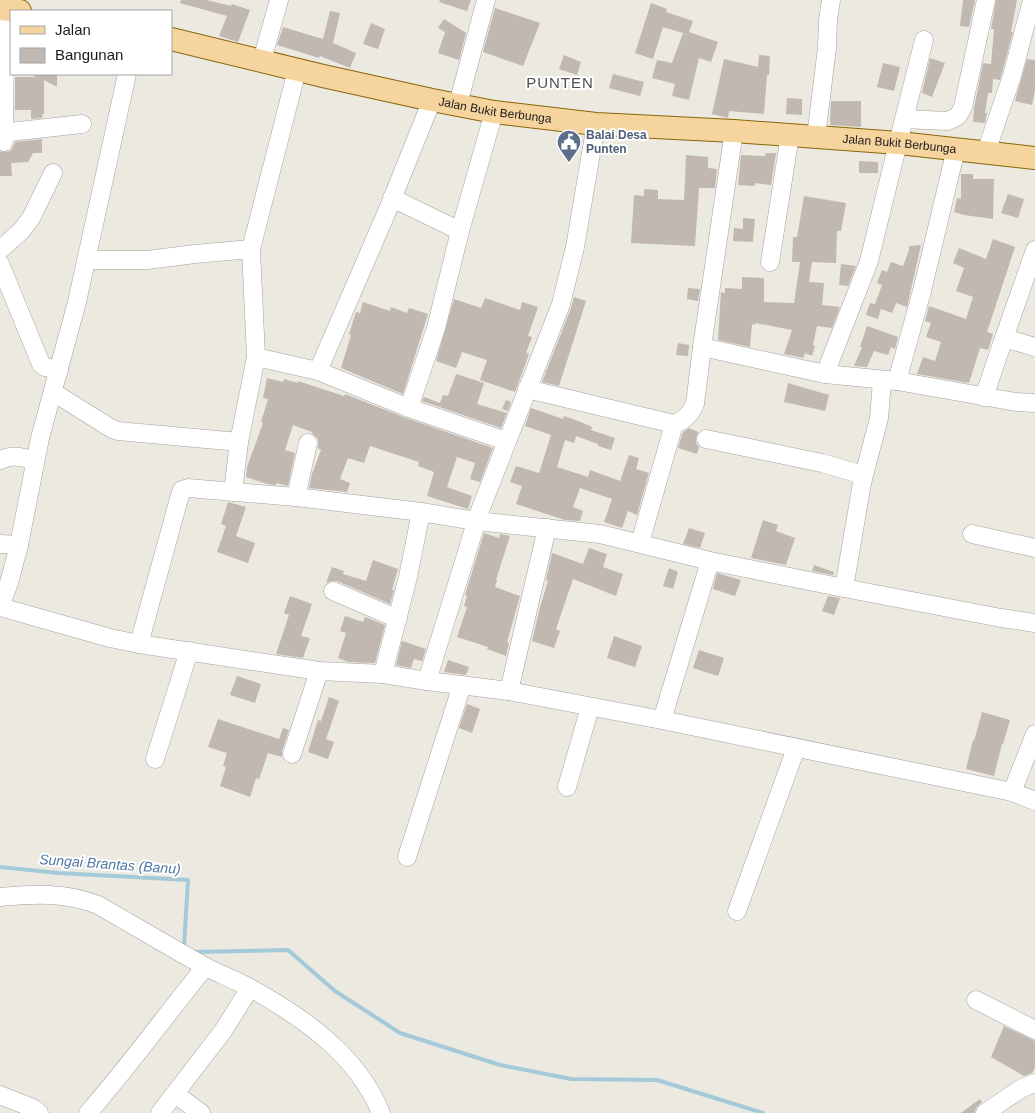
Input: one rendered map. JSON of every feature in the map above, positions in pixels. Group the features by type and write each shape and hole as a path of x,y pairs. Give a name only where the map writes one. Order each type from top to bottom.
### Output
{"main road":[{"name":"Jalan Bukit Berbunga","path":"172,39 297,70 494,112 596,124 734,131 899,143 1035,158"}],"street":[{"path":"262,60 279,0"},
{"path":"458,104 486,0"},
{"path":"904,119 948,121 958,116 963,107 986,0"},
{"path":"986,152 1012,76 1032,0"},
{"path":"816,137 828,48 828,20 834,1"},
{"path":"8,18 3,136 82,124"},
{"path":"825,374 869,261 924,40"},
{"path":"233,492 239,442 256,357 251,249 297,70"},
{"path":"126,75 87,260 40,438 19,545 9,583 0,606 110,638 139,644 318,671 383,674 509,691 662,720 1012,792 1035,801"},
{"path":"318,370 432,100"},
{"path":"409,408 436,328 460,231 494,112"},
{"path":"427,681 476,521 563,295 575,247 596,124"},
{"path":"527,389 674,424 692,411 695,404 734,131"},
{"path":"770,262 790,135"},
{"path":"844,588 863,475 878,418 922,291 956,149"},
{"path":"0,250 31,218 53,172"},
{"path":"392,198 460,231"},
{"path":"87,260 147,260 251,249"},
{"path":"984,396 1035,250"},
{"path":"0,264 41,364 59,370"},
{"path":"1004,338 1035,348"},
{"path":"702,347 825,374 890,381 1016,402 1035,403"},
{"path":"256,357 318,370 409,408 506,441"},
{"path":"53,392 118,431 239,442"},
{"path":"640,543 674,424"},
{"path":"706,438 822,463 863,475"},
{"path":"296,497 308,442"},
{"path":"0,460 12,455 36,459"},
{"path":"139,644 180,493 188,488 296,497 421,512 476,521 600,534 710,561 1035,623"},
{"path":"383,674 398,619 421,512"},
{"path":"509,691 547,528"},
{"path":"972,534 1035,548"},
{"path":"0,544 19,545"},
{"path":"662,720 710,561"},
{"path":"333,591 398,619"},
{"path":"155,759 189,651"},
{"path":"292,754 318,671"},
{"path":"407,857 462,685"},
{"path":"568,787 590,707"},
{"path":"1012,792 1035,734"},
{"path":"737,911 796,748"},
{"path":"0,897 44,894 81,898 98,905 205,967 250,988 310,1027 345,1057 369,1088 380,1113"},
{"path":"88,1113 131,1062 205,967"},
{"path":"160,1113 223,1031 250,988"},
{"path":"976,1000 1035,1030"},
{"path":"986,1113 1022,1088 1035,1083"},
{"path":"0,1094 33,1108 40,1113"},
{"path":"176,1094 201,1113"}],"building":[{"path":"181,0 207,0 231,6 232,4 250,10 238,42 219,36 227,16 180,3"},
{"path":"440,0 471,0 467,11 439,2"},
{"path":"963,0 975,0 969,27 960,26"},
{"path":"996,0 1017,0 1011,32 1013,32 1000,80 993,79 992,93 988,93 985,123 973,122 983,63 991,64 994,29 991,29"},
{"path":"651,3 667,9 666,12 693,21 689,32 718,42 711,62 699,58 689,100 672,96 675,84 652,78 657,60 672,63 683,33 663,27 653,59 635,53"},
{"path":"495,8 540,23 523,66 483,52"},
{"path":"330,11 340,13 333,43 356,53 350,68 320,56 319,58 277,45 283,27 323,39"},
{"path":"444,19 466,33 459,60 438,53 445,32 438,28"},
{"path":"371,23 385,29 378,49 363,44"},
{"path":"564,55 581,62 577,75 559,69"},
{"path":"759,55 770,56 764,114 729,111 728,118 712,114 724,59 758,67"},
{"path":"930,58 945,63 932,97 922,93"},
{"path":"1027,59 1035,60 1035,90 1032,105 1015,101"},
{"path":"883,63 900,67 894,91 877,87"},
{"path":"613,74 644,82 640,96 609,88"},
{"path":"32,75 57,75 57,87 44,80 44,114 42,118 31,119 31,110 15,110 15,77 36,77"},
{"path":"787,98 802,99 802,115 786,114"},
{"path":"831,101 861,101 861,127 830,125"},
{"path":"42,139 42,153 33,153 28,162 11,163 12,176 0,176 0,152 10,151 15,142"},
{"path":"766,153 776,153 771,185 755,183 755,186 738,185 741,155 765,156"},
{"path":"686,155 708,157 708,168 717,169 715,188 699,188 695,246 631,243 634,195 644,196 644,189 658,190 658,199 684,200"},
{"path":"859,161 878,162 878,173 859,173"},
{"path":"961,174 973,174 973,179 994,179 993,219 954,212 957,198 961,199"},
{"path":"1008,194 1024,199 1018,218 1001,213"},
{"path":"804,196 846,203 841,231 837,231 836,263 812,262 809,282 824,283 822,305 840,307 832,328 817,326 812,356 805,353 803,358 784,354 792,330 755,323 755,325 752,324 750,347 718,340 721,292 725,293 725,288 742,289 742,277 764,278 764,302 794,303 800,262 792,262 793,237 797,237"},
{"path":"743,218 755,219 753,242 733,241 734,228 743,229"},
{"path":"993,239 1015,247 987,332 993,334 988,350 980,348 969,383 917,374 923,357 935,361 941,342 926,337 931,323 925,321 929,306 966,319 973,297 956,291 964,268 953,263 959,248 986,259"},
{"path":"921,245 907,307 896,303 892,313 881,309 878,319 866,315 870,303 875,304 882,285 877,283 882,270 887,272 891,262 903,266 909,246"},
{"path":"841,264 856,266 848,286 839,285"},
{"path":"688,288 700,289 698,301 687,299"},
{"path":"574,297 586,301 559,386 542,382 571,308"},
{"path":"485,298 520,310 522,302 538,307 528,336 532,337 526,353 529,354 515,392 480,380 487,360 462,352 456,368 436,361 454,299 481,308"},
{"path":"363,302 390,311 391,307 407,313 409,308 428,314 403,394 341,368 356,312 360,313"},
{"path":"867,326 898,337 895,349 891,347 888,355 874,351 867,367 854,366 862,347 860,347"},
{"path":"678,343 689,345 688,356 676,355"},
{"path":"456,374 484,383 477,404 507,413 501,428 422,401 424,397 440,403 443,395 448,396"},
{"path":"267,378 283,382 284,379 298,383 298,381 344,396 345,394 406,418 493,448 480,482 470,479 475,463 457,457 447,487 472,496 468,509 427,496 434,472 418,466 419,462 370,446 364,463 348,458 340,479 350,483 347,492 309,488 321,450 318,448 318,439 312,432 293,425 285,450 295,453 288,486 277,483 276,485 267,484 246,477 247,467 263,423 261,422 268,399 263,398"},
{"path":"788,383 829,395 825,411 784,402"},
{"path":"506,400 511,402 508,411 502,409"},
{"path":"531,408 563,419 564,416 581,422 592,427 591,430 615,438 611,450 576,436 574,443 565,440 557,467 588,477 590,470 620,481 629,455 639,458 636,469 649,473 637,515 628,511 622,528 604,522 612,499 580,488 573,507 583,511 580,521 565,520 516,504 522,486 510,482 516,466 539,473 551,435 525,426"},
{"path":"689,428 698,432 696,437 696,443 699,447 697,454 678,448 683,432"},
{"path":"228,502 246,507 236,536 255,543 248,563 217,552 226,526 221,524"},
{"path":"763,520 778,525 776,531 795,538 786,565 751,558"},
{"path":"689,528 705,533 700,548 683,544"},
{"path":"484,533 499,538 500,534 510,536 495,587 520,596 507,642 509,643 506,656 487,649 488,647 457,637 467,607 464,606 467,596 465,595"},
{"path":"589,548 607,554 603,567 623,574 616,596 573,579 556,629 560,631 554,648 532,641 548,581 546,580 552,553 583,564"},
{"path":"373,560 398,569 390,604 337,581 326,583 332,567 344,571 343,574 366,581"},
{"path":"814,565 834,572 833,575 812,571"},
{"path":"669,568 678,572 673,589 663,586"},
{"path":"717,573 741,580 735,596 713,589"},
{"path":"290,596 312,604 301,636 310,638 303,658 276,654 289,615 284,613"},
{"path":"828,596 840,598 834,615 822,611"},
{"path":"345,616 363,622 365,617 385,625 375,663 348,662 338,658 346,633 340,631"},
{"path":"614,636 642,646 635,667 607,658"},
{"path":"402,641 426,649 422,661 414,659 411,668 396,665"},
{"path":"699,650 724,658 718,676 693,668"},
{"path":"448,660 469,667 466,675 444,672"},
{"path":"237,676 261,684 255,703 230,695"},
{"path":"329,697 339,701 326,739 334,742 328,759 308,752 318,720 321,721"},
{"path":"467,704 480,709 472,733 459,728"},
{"path":"982,712 1010,720 994,776 966,769"},
{"path":"218,719 279,739 283,728 289,730 282,751 282,757 268,753 259,779 256,778 250,797 220,786 226,767 223,766 227,753 208,747"},
{"path":"1004,1026 1035,1041 1035,1068 1032,1073 1024,1076 991,1057"},
{"path":"980,1099 982,1102 974,1113 961,1113"}],"waterway":[{"name":"Sungai Brantas (Banu)","path":"0,867 58,873 188,880 184,947"},
{"name":"Sungai Brantas (Banu)","path":"193,952 288,950 335,991 400,1033 500,1065 571,1079 657,1080 763,1113"}],"place":[{"name":"Balai Desa Punten","path":"569,163"}],"district":[{"name":"PUNTEN","path":"560,82"}]}
